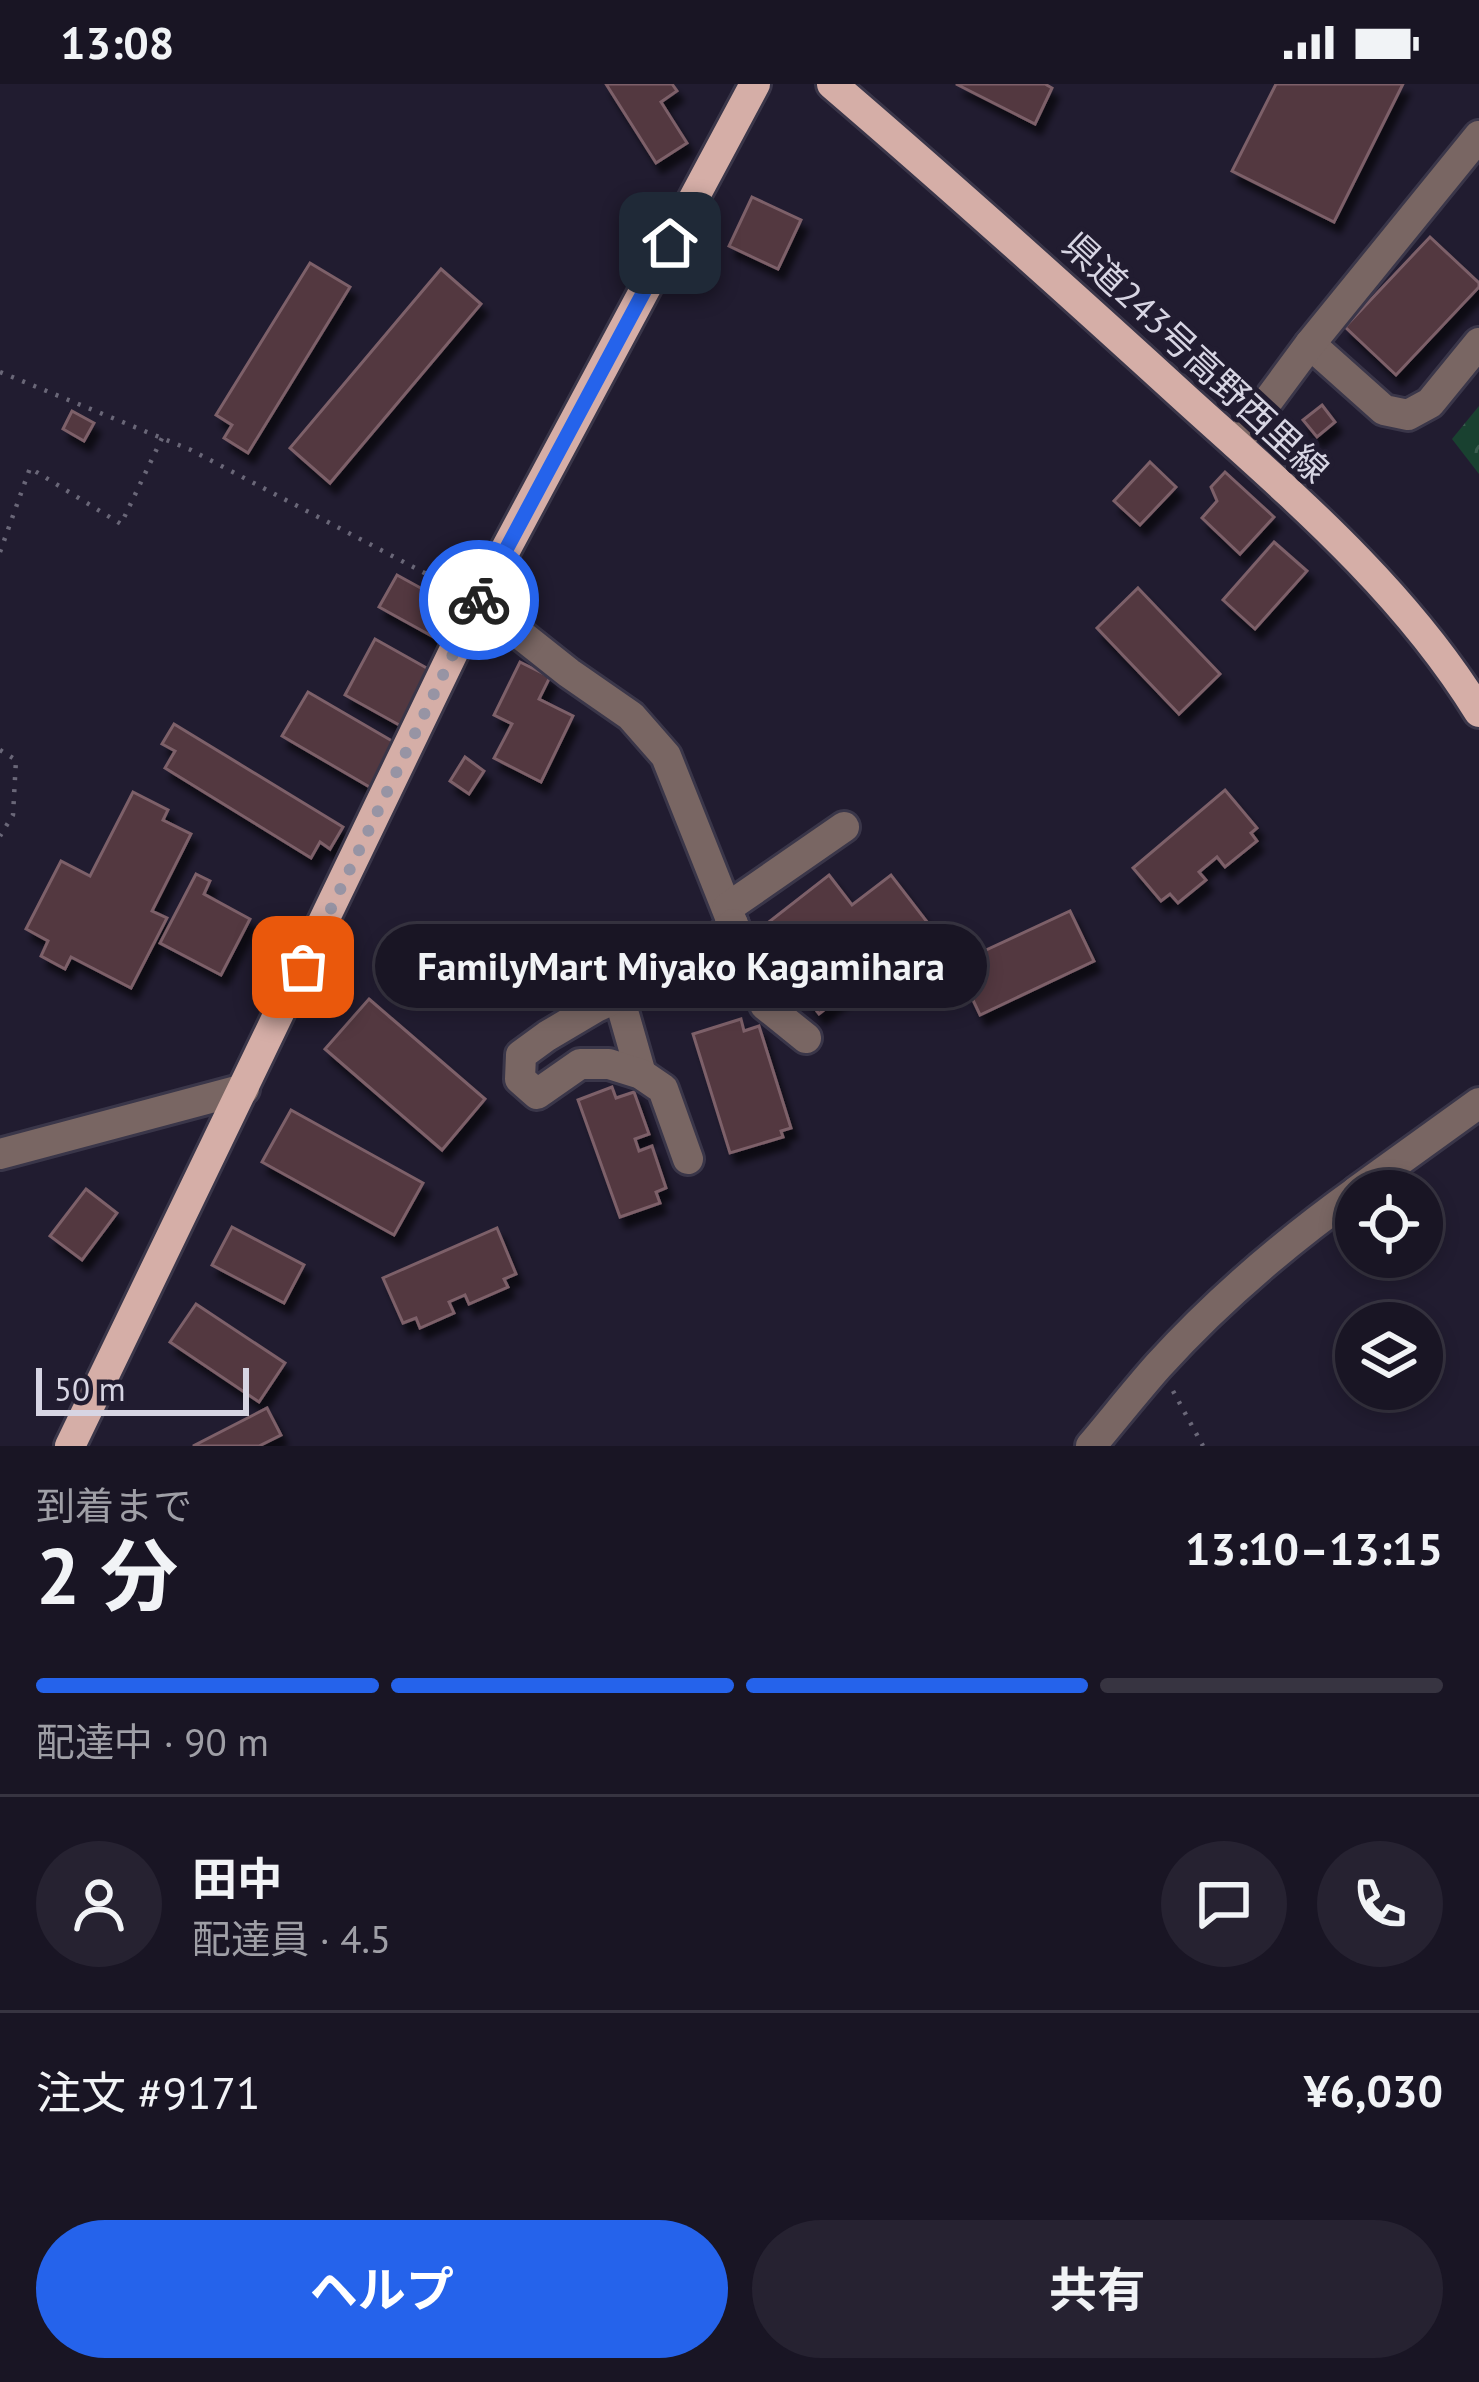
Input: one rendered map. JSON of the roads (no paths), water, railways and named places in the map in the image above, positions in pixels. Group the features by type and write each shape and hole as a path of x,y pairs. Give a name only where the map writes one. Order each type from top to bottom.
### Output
{"main road":[{"path":"70,1446 478,601 755,84"},
{"name":"県道243号高野西里線","path":"832,84 969,202 1384,584 1479,712"}],"street":[{"path":"1236,445 1310,344 1479,136"},
{"path":"1310,344 1384,410 1408,416 1430,403 1479,343"},
{"path":"478,601 631,716 666,756 765,1005 806,1038"},
{"path":"688,1159 663,1089 641,1074 609,1064 580,1064 537,1094 520,1079 521,1054 619,997 694,963 730,916 844,827"},
{"path":"619,997 641,1074"},
{"path":"0,1154 244,1089"},
{"path":"1386,1170 1479,1103"},
{"path":"1091,1446 1159,1365 1213,1312 1335,1207"}],"place":[{"name":"FamilyMart Miyako Kagamihara","path":"303,967"}]}
